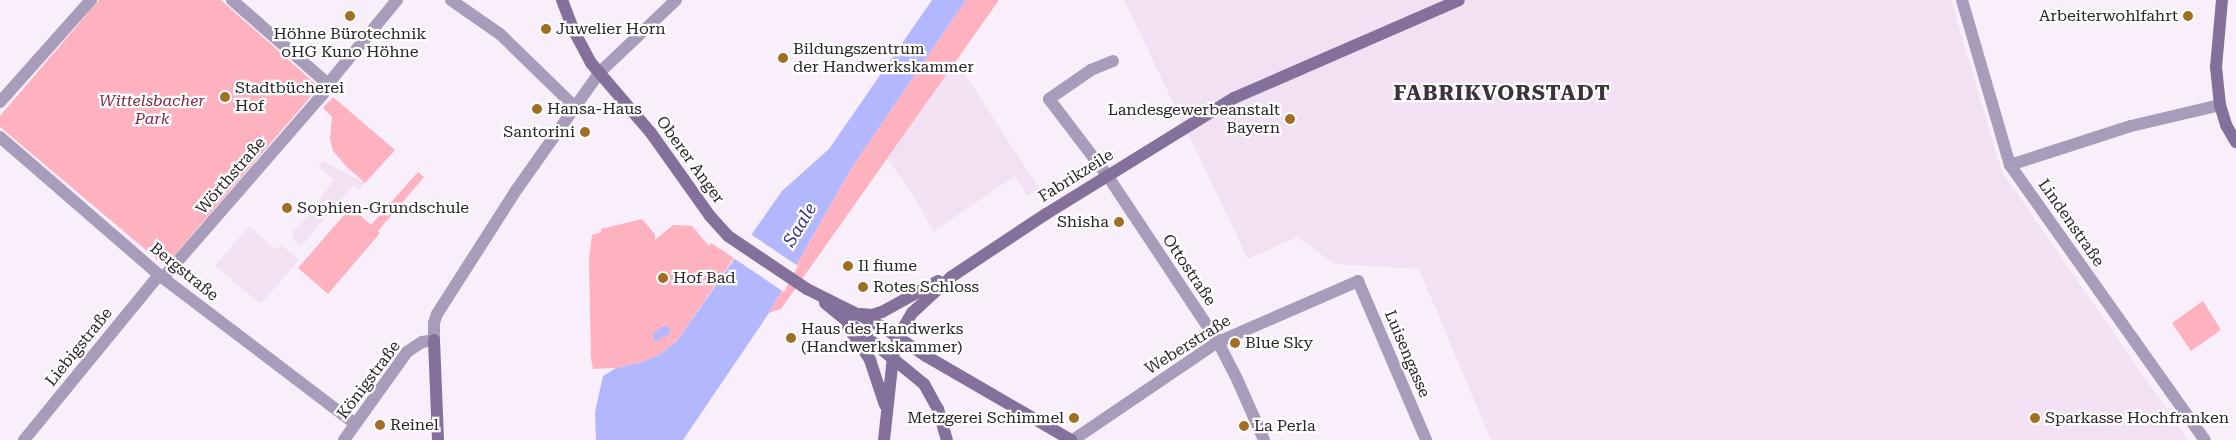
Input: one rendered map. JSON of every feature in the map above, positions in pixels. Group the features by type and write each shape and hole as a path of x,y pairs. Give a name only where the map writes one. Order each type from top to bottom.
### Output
{"street":[{"path":"0,102 91,0"},
{"path":"232,0 328,84"},
{"name":"Wörthstraße","path":"161,277 323,94 328,84 397,0"},
{"path":"451,0 500,34 575,107"},
{"name":"Oberer Anger","path":"562,0 574,31 599,73 651,133 710,216 737,243 802,286"},
{"name":"Fabrikzeile","path":"885,435 892,357 898,337 920,303 977,259 1107,175 1234,98 1459,0"},
{"name":"Lindenstraße","path":"1962,0 2010,166 2205,440"},
{"path":"2222,0 2216,67 2220,105 2226,125 2236,142"},
{"path":"438,440 434,340 434,323 437,314 517,189 599,73 675,1"},
{"name":"Ottostraße","path":"1113,61 1091,70 1049,99 1107,175 1218,342 1264,440"},
{"path":"2010,166 2131,126 2220,105"},
{"name":"Bergstraße","path":"0,137 161,277 355,424"},
{"path":"854,311 872,315 882,312 977,259"},
{"name":"Liebigstraße","path":"24,440 161,277"},
{"name":"Weberstraße","path":"1072,440 1218,342 1358,281"},
{"name":"Luisengasse","path":"1358,281 1426,440"},
{"path":"802,286 854,311 926,356 1072,440"},
{"path":"802,286 913,373 929,391 938,409 947,440"},
{"path":"835,312 863,348 876,375 884,400 885,435"},
{"name":"Königstraße","path":"344,440 406,352 422,342 434,340"}],"shaded area":[{"path":"1124,0 1951,0 2002,172 2188,440 1491,440 1419,269 1335,264 1297,237 1248,259"},
{"path":"956,61 1039,188 1028,196 1015,176 934,231 910,190 887,159"},
{"path":"323,161 365,183 360,190 353,185 301,247 296,243 292,233 309,214 334,180 318,166"},
{"path":"249,226 276,250 281,245 299,260 261,304 215,266"}],"green space":[{"name":"Wittelsbacher Park","path":"99,0 221,0 319,87 165,266 0,127 0,116"},
{"path":"966,0 999,0 781,309 769,313 852,167"},
{"path":"333,97 395,150 365,183 333,151 330,139 332,117 323,108"},
{"path":"418,172 424,177 378,231 380,233 328,294 298,268 351,207 371,225"},
{"name":"Hof Bad","path":"642,219 655,234 655,240 673,225 692,226 709,246 711,243 734,258 677,341 659,355 642,362 616,368 593,369 591,359 589,258 592,235 601,232 601,229"},
{"path":"2203,301 2221,330 2191,351 2172,323"}],"water":[{"name":"Saale","path":"932,0 966,0 852,167 769,313 683,440 596,440 595,412 603,376 616,368 642,362 659,355 677,341 782,191 829,149"},
{"path":"667,326 670,328 670,333 664,338 663,336 657,341 654,340 652,335 660,328"}],"pier":[{"path":"749,233 798,266 784,292 732,257"}],"place":[{"name":"Höhne Bürotechnik oHG Kuno Höhne","path":"350,16"},
{"name":"Arbeiterwohlfahrt","path":"2188,16"},
{"name":"Juwelier Horn","path":"546,29"},
{"name":"Bildungszentrum der Handwerkskammer","path":"783,58"},
{"name":"Stadtbücherei Hof","path":"225,97"},
{"name":"Hansa-Haus","path":"537,109"},
{"name":"Landesgewerbeanstalt Bayern","path":"1290,119"},
{"name":"Santorini","path":"585,132"},
{"name":"Sophien-Grundschule","path":"287,208"},
{"name":"Shisha","path":"1119,222"},
{"name":"Il fiume","path":"848,266"},
{"name":"Hof Bad","path":"663,278"},
{"name":"Rotes Schloss","path":"863,287"},
{"name":"Haus des Handwerks (Handwerkskammer)","path":"791,338"},
{"name":"Blue Sky","path":"1235,343"},
{"name":"Metzgerei Schimmel","path":"1074,418"},
{"name":"Sparkasse Hochfranken","path":"2035,418"},
{"name":"Reinel","path":"380,425"},
{"name":"La Perla","path":"1244,426"}],"district":[{"name":"FABRIKVORSTADT","path":"1502,93"}]}
